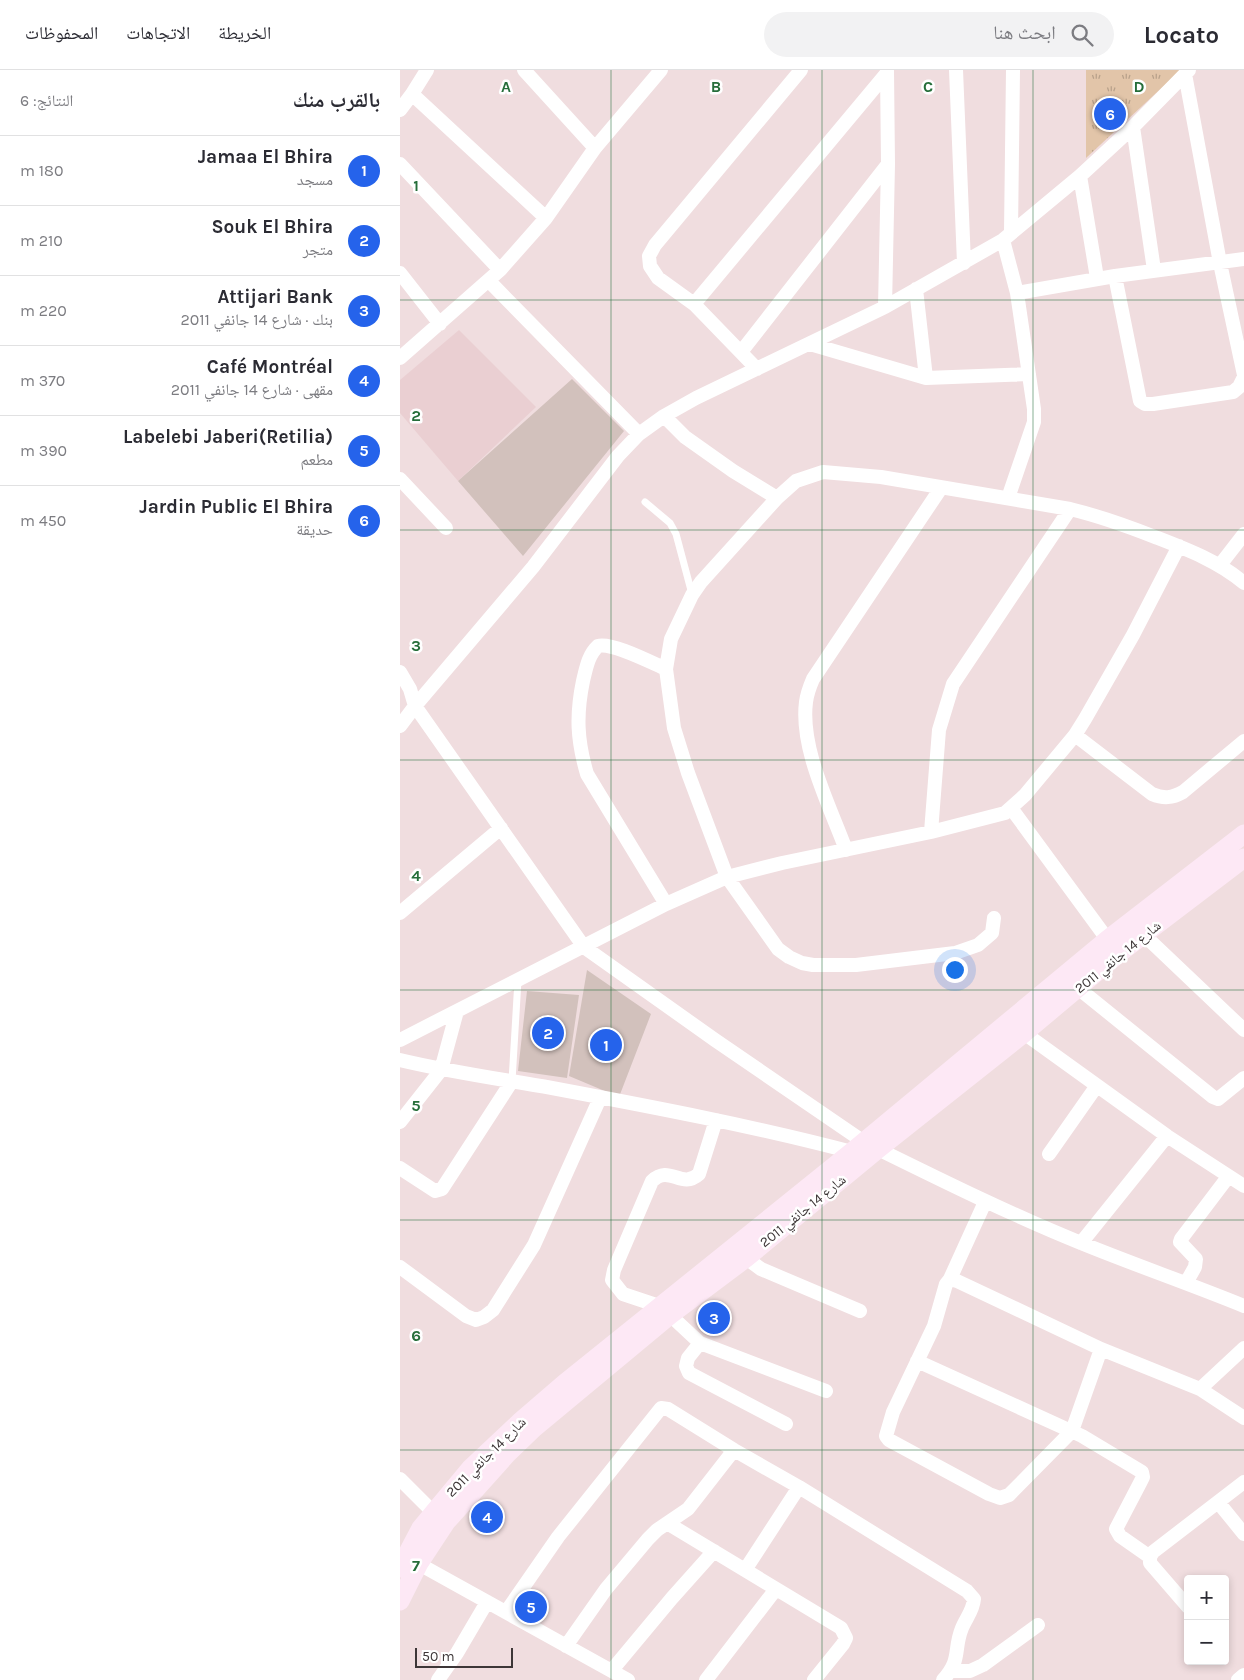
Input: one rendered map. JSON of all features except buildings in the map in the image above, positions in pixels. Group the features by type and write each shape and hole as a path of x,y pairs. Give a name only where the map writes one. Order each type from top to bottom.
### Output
{"main road":[{"name":"شارع 14 جانفي 2011","path":"406,1560 446,1522 507,1454 664,1311 1113,947 1244,834"},
{"name":"شارع 14 جانفي 2011","path":"400,1601 406,1560 422,1528 433,1512 470,1469 521,1421 564,1384 664,1311 746,1258 864,1148 1024,1033 1078,988 1113,947 1144,935 1244,858"}],"street":[{"path":"400,110 427,70"},
{"path":"524,70 595,148"},
{"path":"400,358 490,281 500,270 546,218 595,148 661,70"},
{"path":"757,369 694,304 658,278 650,266 649,256 655,245 801,70"},
{"path":"956,70 964,263"},
{"path":"1008,498 1034,422 1029,374 1007,236 1013,70"},
{"path":"694,304 887,72"},
{"path":"885,307 888,164 887,72"},
{"path":"400,726 533,567 618,456 639,434 664,416 696,398 885,307 964,263 1007,236 1080,176 1133,127 1187,72"},
{"path":"1114,276 1140,401 1145,404 1153,404 1233,392 1239,387 1244,376 1220,263 1187,72"},
{"path":"412,94 546,218"},
{"path":"1133,127 1154,270"},
{"path":"400,164 500,270"},
{"path":"741,352 888,164"},
{"path":"1080,176 1097,278"},
{"path":"1017,293 1097,278 1220,263 1244,258"},
{"path":"400,273 440,324"},
{"path":"490,281 639,434"},
{"path":"916,289 926,378"},
{"path":"810,344 926,378 1029,374"},
{"path":"664,416 685,437 733,471 776,498"},
{"path":"994,918 992,933 978,945 955,953 856,965 813,965 789,958 778,949 727,877 688,772 674,728 666,669 671,639 692,595 776,498 796,481 823,472 881,477 1070,509 1126,526 1180,546 1220,565 1244,583"},
{"path":"400,479 446,528"},
{"path":"846,850 808,745 806,701 813,679 941,488"},
{"path":"931,832 939,730 954,684 1070,509"},
{"path":"1220,565 1244,534"},
{"path":"400,1040 666,904 727,877 782,863 931,832 1005,813 1025,795 1075,735 1133,635 1180,546"},
{"path":"666,669 625,651 606,645 598,646 586,665 578,705 581,754 587,774 666,904"},
{"path":"400,672 410,689 415,706 584,947 864,1148 1081,1243 1244,1306"},
{"path":"400,703 415,706"},
{"path":"1075,735 1152,794 1162,798 1183,792 1244,741"},
{"path":"1011,808 1113,947"},
{"path":"400,914 500,828"},
{"path":"1144,935 1244,1030"},
{"path":"1078,988 1213,1097 1218,1099 1223,1097 1244,1078"},
{"path":"400,1122 441,1070 457,1011"},
{"path":"1024,1033 1096,1087 1244,1186"},
{"path":"400,1060 441,1070 716,1120 789,1136 864,1148"},
{"path":"400,1168 435,1190 442,1189 512,1082"},
{"path":"1050,1154 1096,1087"},
{"path":"400,1267 466,1316 476,1320 493,1310 534,1245 600,1098"},
{"path":"716,1120 699,1174 694,1179 687,1180 664,1174 658,1175 652,1181 614,1270 612,1280 623,1294 664,1311 700,1344 826,1391"},
{"path":"1081,1243 1167,1136"},
{"path":"1186,1283 1195,1267 1196,1260 1182,1246 1181,1239 1228,1177"},
{"path":"985,1202 946,1284 934,1326 892,1412 886,1436 892,1442 989,1494 1000,1498 1009,1495 1072,1431 1101,1349"},
{"path":"746,1258 761,1269 860,1311"},
{"path":"950,1279 1101,1349 1200,1389 1244,1418"},
{"path":"700,1344 688,1358 686,1366 689,1373 786,1424"},
{"path":"1200,1389 1244,1348"},
{"path":"917,1361 1072,1431 1142,1472 1143,1477 1116,1529 1120,1536 1150,1557"},
{"path":"506,1612 558,1537 661,1408 668,1409 799,1487 967,1592 974,1599 973,1608 962,1628 958,1640 958,1655 947,1676"},
{"path":"566,1646 606,1589 648,1539 688,1508 734,1450"},
{"path":"400,1479 433,1512"},
{"path":"1184,1602 1150,1563 1150,1557 1153,1552 1244,1482"},
{"path":"745,1570 799,1487"},
{"path":"1218,1502 1244,1534"},
{"path":"667,1523 841,1628 846,1638 843,1644 814,1680"},
{"path":"612,1670 714,1551"},
{"path":"406,1560 506,1612 628,1680"},
{"path":"706,1680 776,1589"},
{"path":"438,1680 457,1653 487,1602"},
{"path":"947,1676 970,1671 983,1665 1038,1625"},
{"path":"1238,1680 1244,1675"}],"lane":[{"path":"645,502 670,523 676,534 692,595"},
{"path":"512,1082 518,980"}],"shaded area":[{"path":"459,330 536,407 458,481 400,413 400,380"}],"green space":[{"path":"1086,70 1181,70 1086,158"}],"place":[{"name":"Jardin Public El Bhira","path":"1110,114"},
{"name":"Souk El Bhira","path":"548,1033"},
{"name":"Jamaa El Bhira","path":"606,1045"},
{"name":"Attijari Bank","path":"714,1318"},
{"name":"Café Montréal","path":"487,1517"},
{"name":"Labelebi Jaberi(Retilia)","path":"531,1607"}]}
